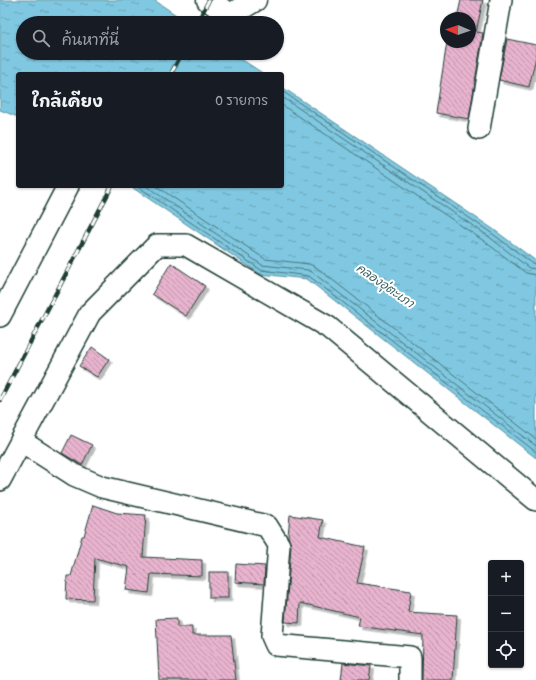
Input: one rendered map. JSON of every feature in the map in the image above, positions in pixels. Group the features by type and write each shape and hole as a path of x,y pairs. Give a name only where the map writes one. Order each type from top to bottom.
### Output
{"street":[{"path":"208,0 230,15 255,0"},
{"path":"478,129 501,0"},
{"path":"0,316 67,188"},
{"path":"0,480 90,313 158,245 186,245 328,327 536,500"},
{"path":"21,441 74,476 102,487 267,526 279,545 272,636 276,645 410,657 410,680"}],"water":[{"path":"0,0 154,0 178,16 16,16 16,60 243,60 261,72 16,72 16,116 0,110"},
{"name":"คลองอุ่ตะเภา","path":"284,88 493,229 536,261 536,458 307,279 260,274 133,188 284,188"}],"building":[{"path":"461,0 483,0 476,32 476,12 458,12"},
{"path":"476,32 483,33 469,119 436,113 446,48 476,48"},
{"path":"507,39 536,45 536,57 529,87 499,80"},
{"path":"171,263 205,286 186,316 152,294"},
{"path":"92,347 109,359 97,377 79,366"},
{"path":"71,435 92,445 82,465 62,453"},
{"path":"93,505 117,513 146,515 143,557 202,560 202,576 151,574 149,593 126,590 129,567 95,558 93,600 66,599 67,576 71,576 82,536 84,536"},
{"path":"290,515 323,520 320,537 365,547 357,583 411,591 408,612 457,615 453,680 422,680 423,635 358,626 360,617 300,603 299,623 285,622 291,546 288,536"},
{"path":"236,564 265,566 264,584 235,582"},
{"path":"209,572 228,572 228,598 209,598"},
{"path":"177,618 177,627 192,627 192,635 231,635 236,680 159,680 156,619"},
{"path":"343,663 371,666 369,680 341,680"}],"railway":[{"path":"201,16 209,0"},
{"path":"172,72 178,60"},
{"path":"0,400 111,188"}]}
